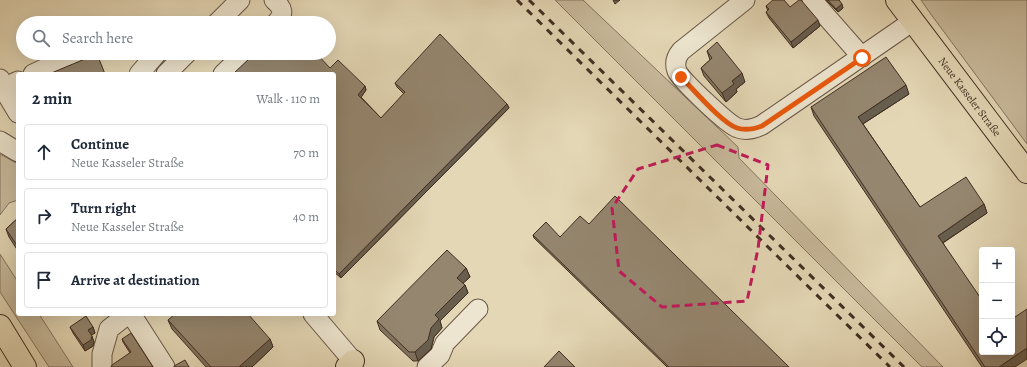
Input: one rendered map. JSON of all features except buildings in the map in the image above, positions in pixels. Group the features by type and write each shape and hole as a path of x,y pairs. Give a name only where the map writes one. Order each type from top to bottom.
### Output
{"main road":[{"name":"Neue Kasseler Straße","path":"897,0 1027,172"},
{"path":"0,326 25,367"}],"street":[{"path":"224,16 240,0"},
{"path":"274,0 281,6 282,16"},
{"path":"744,0 681,51 675,64 681,77 727,122 736,128 745,130 762,126 862,58 913,21"},
{"path":"812,0 862,58"},
{"path":"37,72 64,60"},
{"path":"141,72 151,60"},
{"path":"167,72 176,60"},
{"path":"225,72 238,60"},
{"path":"7,82 16,107"},
{"path":"0,141 16,151"},
{"path":"427,367 440,355 445,343 478,309"},
{"path":"102,367 102,354 109,329 127,316"},
{"path":"131,316 165,367"},
{"path":"315,316 353,365"}],"highlighted area":[{"path":"717,145 768,165 758,249 747,301 662,307 619,271 612,208 638,169"}],"shaded area":[{"path":"555,0 583,0 738,147 739,158 943,367 922,367"},
{"path":"921,0 1027,0 1027,144 930,13"},
{"path":"0,154 16,163 16,201 9,203 0,215"},
{"path":"0,254 16,279 16,316 40,316 73,367 49,367 0,292"}],"railway":[{"path":"517,0 890,367"},
{"path":"529,0 904,367"}],"route":[{"path":"681,77 727,122 736,128 745,130 762,126 862,58"}]}
